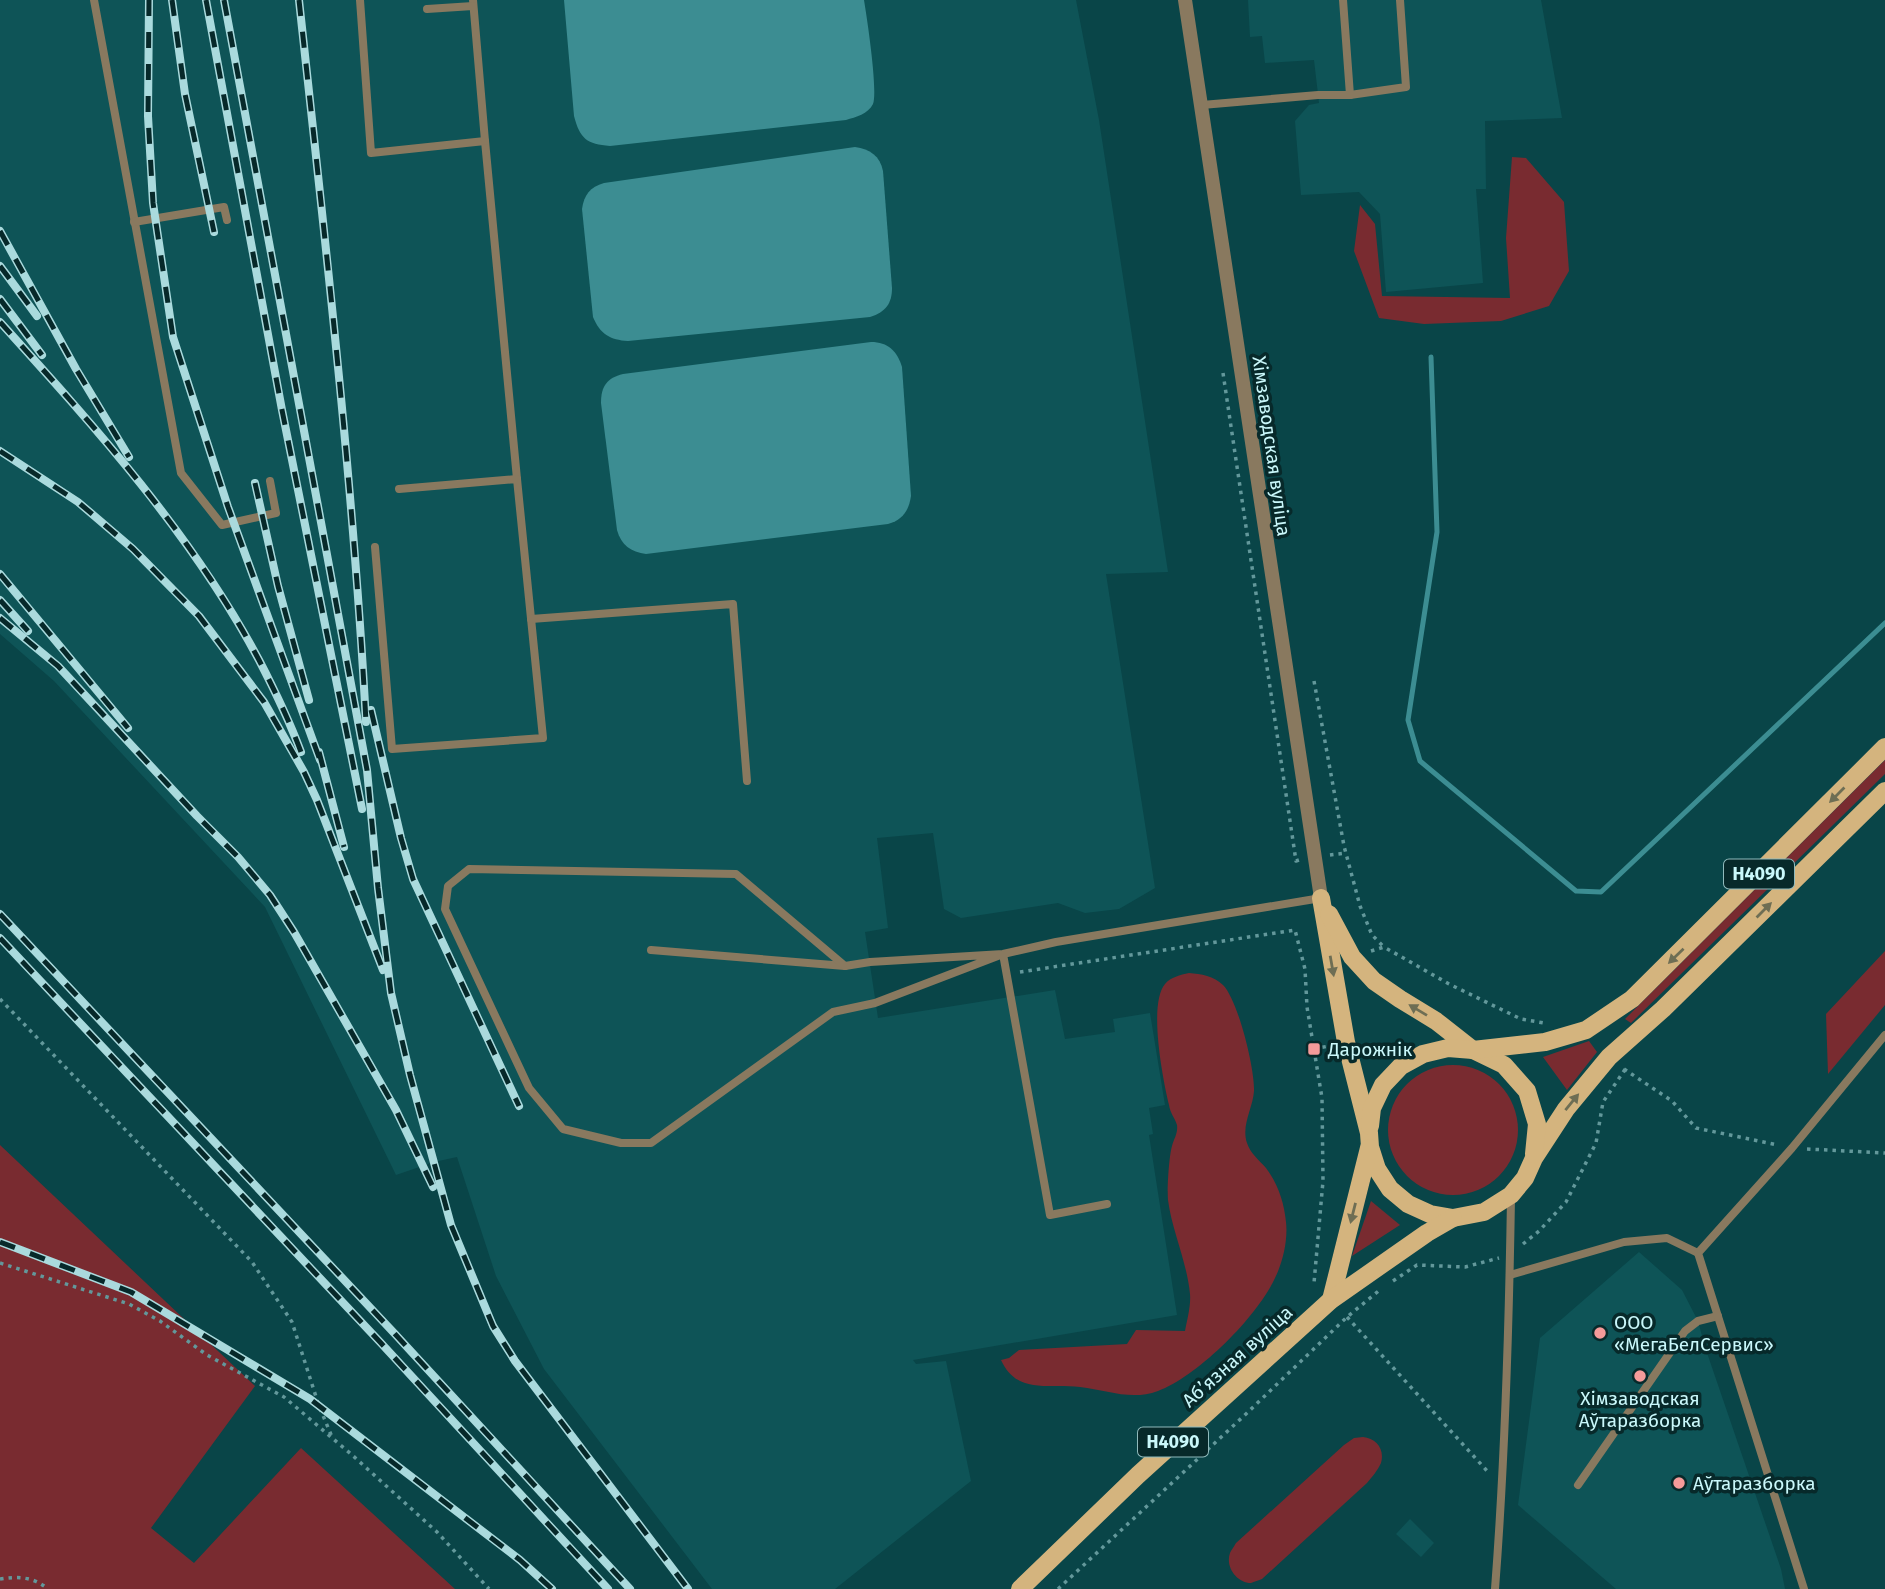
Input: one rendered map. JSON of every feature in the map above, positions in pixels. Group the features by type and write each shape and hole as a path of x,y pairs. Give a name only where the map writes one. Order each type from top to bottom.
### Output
{"main road":[{"name":"Н4090","path":"1331,1300 1369,1140 1372,1108 1383,1085 1401,1066 1423,1054 1448,1048 1473,1051 1545,1042 1586,1030 1632,999 1885,747"},
{"name":"Н4090","path":"1331,1300 1427,1233 1453,1218 1484,1212 1511,1195 1525,1178 1534,1158 1566,1109 1609,1057 1663,1009 1885,791"},
{"path":"1321,898 1352,957 1374,981 1436,1021 1473,1051"},
{"path":"1321,898 1346,1042 1369,1140"},
{"name":"Н4090","path":"1473,1051 1504,1065 1527,1091 1537,1124 1534,1158"},
{"name":"Н4090","path":"1369,1140 1377,1169 1390,1189 1408,1204 1430,1214 1453,1218"},
{"name":"Абʼязная вуліца","path":"1020,1589 1138,1475 1331,1300"}],"street":[{"name":"Хімзаводская вуліца","path":"1185,0 1321,898"}],"lane":[{"path":"94,0 181,473 222,525 276,513 270,481"},
{"path":"360,0 371,153 485,141"},
{"path":"1343,0 1350,95"},
{"path":"1202,105 1318,94 1350,95 1406,87 1400,0"},
{"path":"374,547 392,749 543,738 473,3 427,9"},
{"path":"134,222 224,207 227,220"},
{"path":"399,489 517,479"},
{"path":"531,619 733,604 747,781"},
{"path":"845,966 736,874 469,869 448,886 445,909 529,1088 563,1129 621,1143 651,1143 833,1012 876,1003 1003,954 1056,942 1321,898"},
{"path":"651,950 845,966 1003,954"},
{"path":"1003,954 1050,1214 1107,1204"},
{"path":"1698,1253 1792,1148 1885,1035"},
{"path":"1495,1589 1502,1488 1511,1195"},
{"path":"1510,1275 1624,1242 1667,1238 1698,1253 1804,1589"},
{"path":"1578,1485 1685,1331 1698,1321 1718,1316"}],"path":[{"path":"1314,681 1344,846 1360,906 1372,936 1384,947 1449,984 1521,1019 1544,1023"},
{"path":"1007,974 1295,930 1305,970 1307,1007 1322,1098 1323,1181 1314,1283"},
{"path":"1352,957 1384,947"},
{"path":"0,999 252,1262 292,1322 319,1406 334,1440"},
{"path":"1058,1589 1347,1317 1383,1288 1417,1265 1465,1267 1510,1254 1539,1231 1566,1202 1595,1143 1603,1102 1624,1070 1672,1101 1696,1128 1792,1148 1885,1153"},
{"path":"0,1263 129,1304 160,1321 207,1355 284,1397 437,1532 489,1589"},
{"path":"1347,1317 1502,1488"},
{"path":"0,1579 22,1577 41,1583 48,1589"}],"shaded area":[{"path":"0,0 1076,0 1099,120 1168,572 1106,574 1155,888 1119,909 1085,913 1058,903 961,918 944,909 933,833 877,838 888,928 865,932 878,1018 1055,990 1065,1039 1115,1032 1113,1019 1150,1013 1165,1105 1149,1108 1153,1134 1149,1135 1177,1315 913,1360 916,1364 946,1361 971,1481 835,1589 712,1589 544,1369 496,1276 457,1157 396,1175 265,907 54,681 0,634"},
{"path":"564,0 864,0 873,70 873,104 865,113 846,120 610,146 590,142 582,135 574,116"},
{"path":"1248,0 1541,0 1562,118 1485,121 1486,189 1476,189 1483,283 1386,292 1380,214 1359,192 1301,195 1295,121 1309,105 1319,103 1314,60 1265,63 1262,36 1250,37"},
{"path":"855,147 874,154 883,171 892,288 891,298 884,310 870,317 628,341 611,337 599,328 593,317 582,209 591,189 604,183"},
{"path":"1512,157 1526,158 1564,202 1569,271 1549,306 1501,321 1424,324 1379,318 1354,251 1360,205 1375,224 1382,296 1510,298 1506,238"},
{"path":"871,342 891,349 902,367 911,496 909,506 901,517 888,524 646,554 636,552 624,544 617,530 601,403 602,392 609,380 623,374"},
{"path":"1885,760 1885,774 1631,1023 1625,1019"},
{"path":"1885,951 1885,1005 1828,1074 1826,1014"},
{"path":"1189,973 1203,975 1223,985 1229,993 1244,1035 1254,1081 1245,1130 1247,1143 1274,1180 1285,1215 1286,1243 1278,1272 1255,1310 1225,1344 1191,1372 1158,1391 1129,1395 1080,1387 1025,1383 1008,1371 1001,1360 1009,1358 1019,1350 1127,1344 1136,1330 1185,1331 1190,1294 1168,1195 1170,1157 1177,1125 1166,1093 1157,1024 1160,994 1165,984 1173,978"},
{"path":"1589,1041 1597,1052 1567,1090 1543,1057"},
{"path":"1453,1065 1478,1070 1499,1084 1513,1105 1518,1130 1513,1155 1499,1176 1478,1190 1453,1195 1428,1190 1407,1176 1393,1155 1388,1130 1393,1105 1407,1084 1428,1070"},
{"path":"0,1145 255,1386 151,1528 194,1563 301,1448 455,1589 0,1589"},
{"path":"1371,1201 1400,1225 1352,1256"},
{"path":"1639,1252 1682,1290 1698,1321 1781,1569 1785,1589 1616,1589 1518,1505 1540,1338"},
{"path":"1363,1437 1375,1442 1382,1453 1380,1466 1367,1483 1262,1579 1251,1583 1237,1577 1229,1564 1230,1552 1236,1543 1344,1445 1354,1438"},
{"path":"1410,1519 1434,1543 1421,1557 1396,1534"}],"waterway":[{"path":"1431,357 1437,532 1408,720 1420,761 1576,891 1601,892 1885,623"}],"railway":[{"path":"149,0 148,116 153,203 173,337 228,507 320,760"},
{"path":"172,0 185,94 214,232"},
{"path":"206,0 282,410 362,809"},
{"path":"224,0 367,770 391,993 410,1075 451,1225 493,1326 515,1361 688,1589"},
{"path":"299,0 346,450 366,722"},
{"path":"0,231 76,369 129,457"},
{"path":"0,266 37,316"},
{"path":"0,299 42,355"},
{"path":"0,322 140,483 204,569 259,660 301,752"},
{"path":"0,451 78,502 133,549 199,616 264,702 317,800 383,970"},
{"path":"255,483 278,586 309,700"},
{"path":"0,574 128,728"},
{"path":"0,600 28,631"},
{"path":"0,618 58,666 238,857 270,895 396,1110 433,1187"},
{"path":"371,710 413,879 519,1106"},
{"path":"319,752 344,847"},
{"path":"0,914 395,1334 630,1589"},
{"path":"0,938 608,1589"},
{"path":"0,1242 131,1292 310,1399 520,1560 552,1589"}],"place":[{"name":"Дарожнік","path":"1314,1049"},
{"name":"ООО «МегаБелСервис»","path":"1600,1333"},
{"name":"Хімзаводская Аўтаразборка","path":"1640,1376"},
{"name":"Аўтаразборка","path":"1679,1483"}]}
